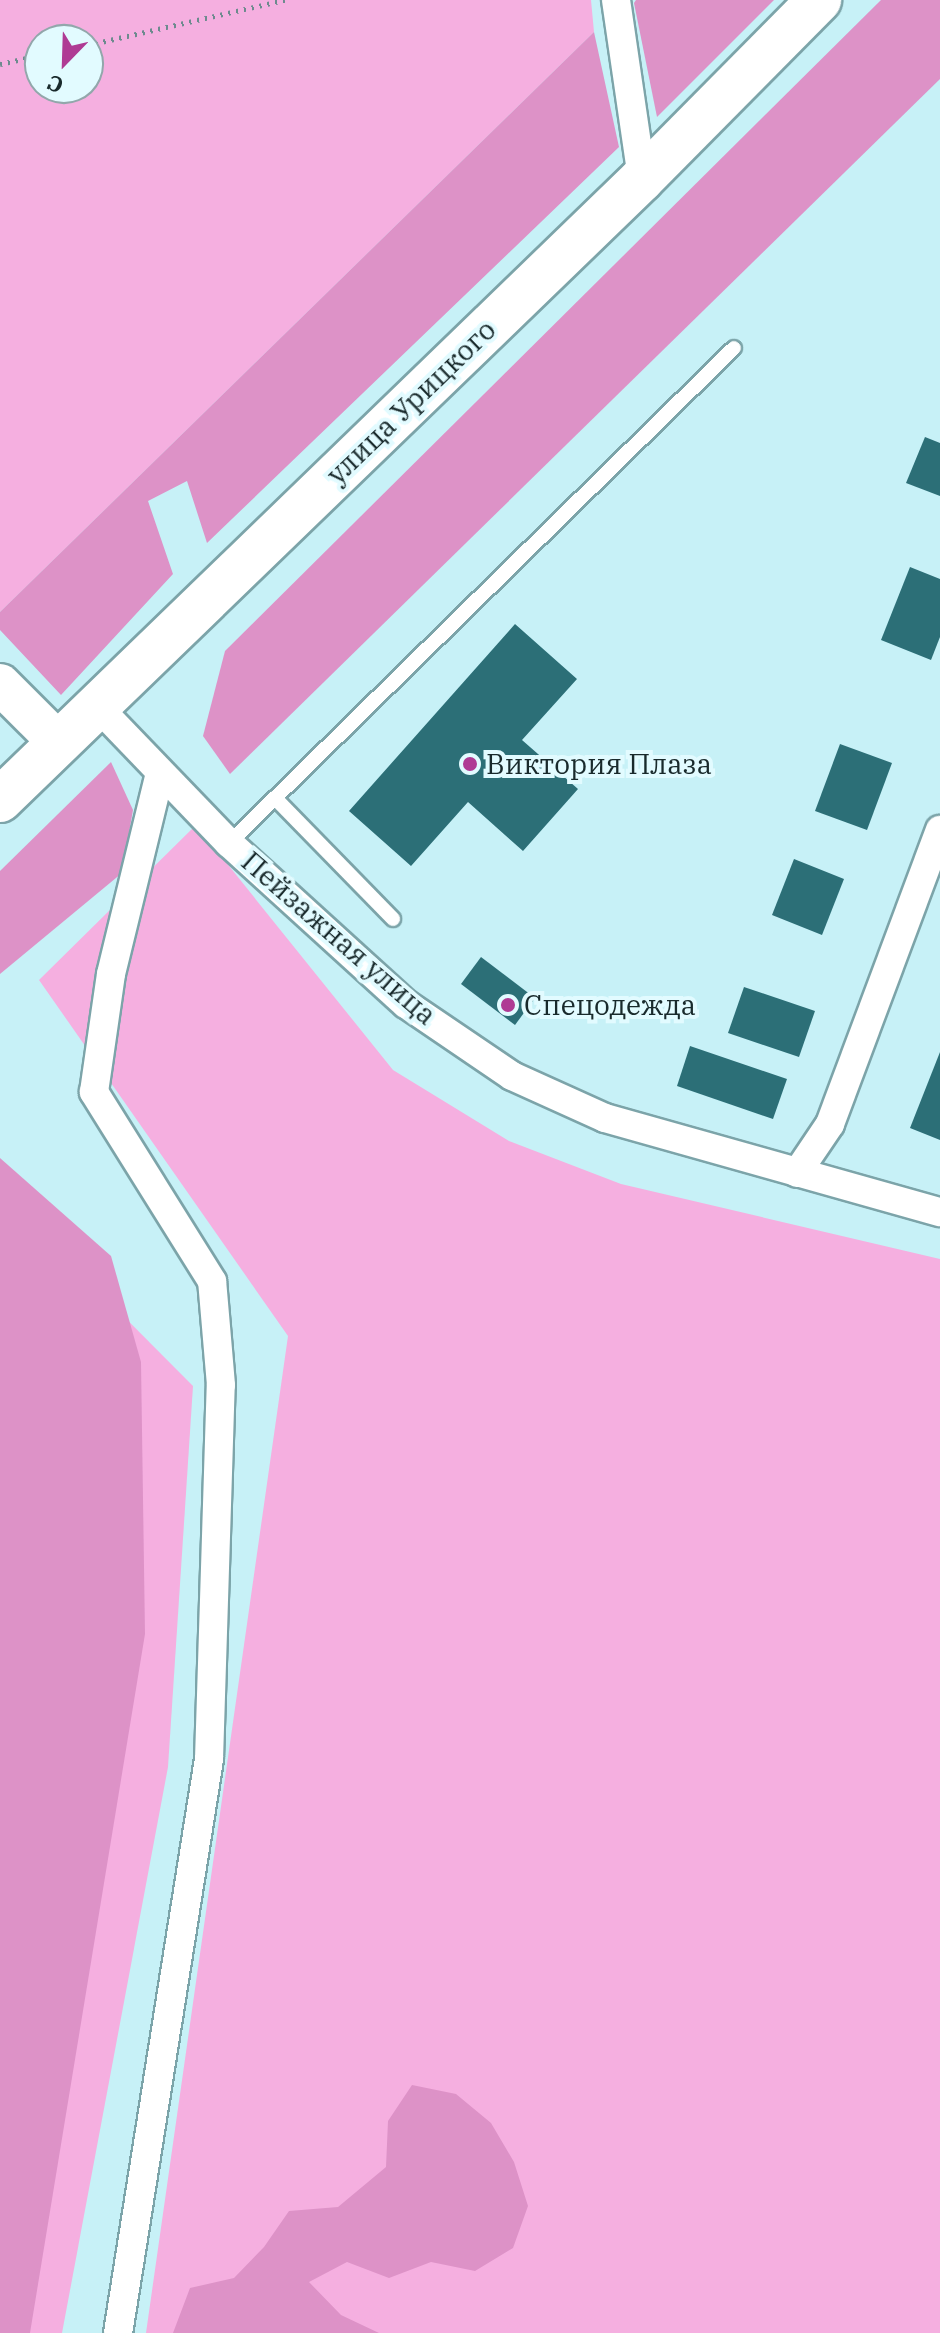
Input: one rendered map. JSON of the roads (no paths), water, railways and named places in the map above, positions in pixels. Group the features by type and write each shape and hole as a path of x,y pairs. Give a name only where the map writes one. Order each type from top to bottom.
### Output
{"main road":[{"name":"улица Урицкого","path":"0,800 642,179 819,0"},
{"path":"0,684 59,743"}],"street":[{"path":"616,0 642,179"},
{"name":"Пейзажная улица","path":"97,706 229,843 406,1004 512,1076 605,1118 940,1212"},
{"path":"118,2333 209,1759 221,1400 212,1281 94,1092 111,974 160,773"},
{"path":"797,1173 830,1124 940,830"}],"lane":[{"path":"229,843 734,348"},
{"path":"275,798 393,919"}],"place":[{"name":"Виктория Плаза","path":"470,764"},
{"name":"Спецодежда","path":"508,1005"}]}
